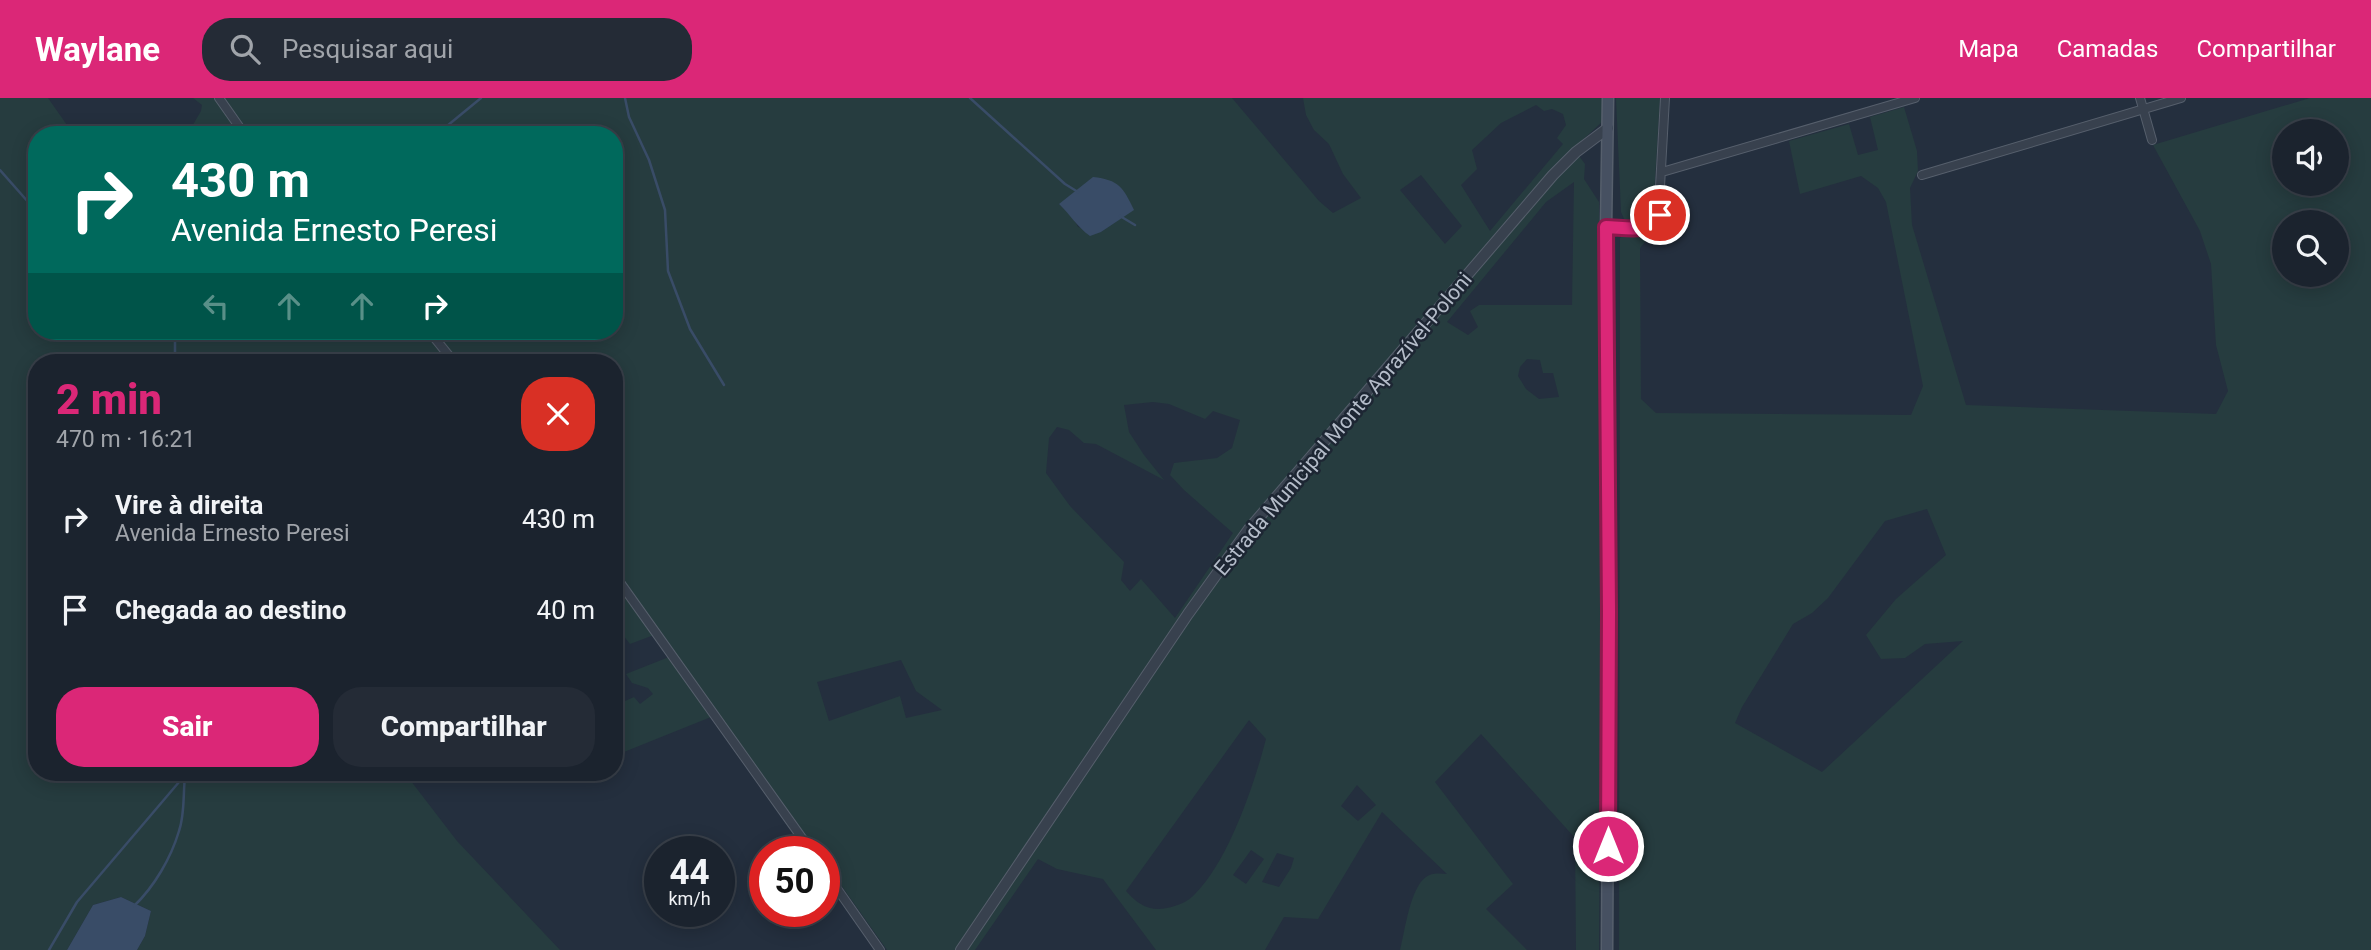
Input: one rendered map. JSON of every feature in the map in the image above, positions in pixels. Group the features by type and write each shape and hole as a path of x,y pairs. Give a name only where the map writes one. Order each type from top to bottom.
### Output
{"main road":[{"path":"1607,950 1608,98"}],"street":[{"path":"219,98 238,126"},
{"path":"1606,227 1649,228 1660,215 1665,98"},
{"path":"1662,172 1915,98"},
{"path":"2140,98 2152,140"},
{"path":"1922,175 2182,98"},
{"name":"Estrada Municipal Monte Aprazível-Poloni","path":"961,950 1188,614 1249,530 1553,175 1576,152 1608,128"},
{"path":"436,340 448,354"},
{"path":"623,587 801,836"},
{"path":"840,893 880,950"}],"green space":[{"path":"0,98 48,98 68,126 28,126 28,340 430,340 442,354 28,354 28,781 411,781 457,841 560,950 137,950 145,936 151,911 121,897 93,905 67,950 0,950"},
{"path":"193,98 216,98 235,126 192,126 202,105"},
{"path":"225,98 1232,98 1319,201 1333,213 1361,198 1343,174 1329,144 1314,130 1306,115 1303,98 1603,98 1603,121 1574,148 1246,528 956,950 887,950 840,884 840,836 807,836 623,581 623,354 453,354 442,340 623,340 623,126 243,126","holes":["1536,105 1544,111 1552,109 1563,114 1566,125 1557,138 1563,144 1490,231 1461,185 1477,169 1472,150 1501,123","1421,175 1462,226 1445,244 1400,190","1059,204 1133,210 1101,232 1078,227 1072,216","1153,402 1169,404 1205,419 1213,411 1240,420 1232,448 1217,458 1174,463 1170,475 1233,533 1175,618 1141,579 1130,591 1121,580 1124,562 1070,506 1046,473 1049,438 1057,427 1069,430 1084,443 1096,444 1164,480 1129,432 1124,405","901,660 916,691 942,710 906,718 900,696 829,721 817,682"]},
{"path":"1616,98 1660,98 1653,213 1646,223 1625,221 1621,212"},
{"path":"2310,98 2371,98 2371,950 1619,950 1620,238 1626,233 1649,231 1650,236 1640,248 1641,399 1656,413 1911,415 1923,386 1886,202 1878,188 1861,176 1800,194 1789,141 1849,124 1858,155 1878,150 1870,117 1904,107 1917,151 1918,171 1910,188 1912,225 1966,405 2216,414 2228,391 2216,345 2211,264 2200,231 2153,145","holes":["1927,509 1946,555 1896,599 1866,635 1881,659 1905,658 1925,644 1963,641 1822,772 1735,723 1793,624 1812,613 1828,598 1885,521"]},
{"path":"1579,156 1585,164 1584,179 1599,202 1599,950 1576,950 1575,838 1481,734 1435,782 1513,884 1486,909 1527,950 1400,950 1412,900 1420,883 1431,874 1447,874 1382,812 1318,919 1284,917 1265,950 1156,950 1103,879 1057,869 1038,859 975,950 964,950 1251,530 1555,177","holes":["1574,182 1572,305 1479,305 1470,311 1478,327 1468,335 1447,322 1546,202","1527,359 1540,360 1543,373 1553,373 1559,397 1539,399 1526,389 1518,376 1520,367","1249,720 1266,739 1239,821 1219,862 1207,879 1189,899 1161,909 1144,906 1126,891","1357,785 1376,805 1358,821 1341,806","1251,850 1264,859 1246,884 1233,875","1277,853 1294,858 1279,887 1262,882"]},
{"path":"623,590 654,635 630,644 623,635"},
{"path":"669,657 711,717 623,752 623,702 634,697 640,704 653,694 648,688 632,683 626,674"}],"water":[{"path":"1093,177 1109,180 1119,186 1134,210 1101,232 1090,236 1059,204"},
{"path":"121,897 151,911 145,936 137,950 67,950 93,905"}],"waterway":[{"path":"447,126 481,98"},
{"path":"625,98 629,117 649,160 665,210 668,271 690,329 724,385"},
{"path":"970,98 1065,184 1078,192"},
{"path":"0,170 28,202"},
{"path":"1120,216 1135,225"},
{"path":"175,354 176,340"},
{"path":"49,950 77,902 180,781"},
{"path":"134,906 155,881 176,841 182,818 185,781"}],"route":[{"path":"1608,846 1606,227 1649,228 1658,222 1660,215"}]}
